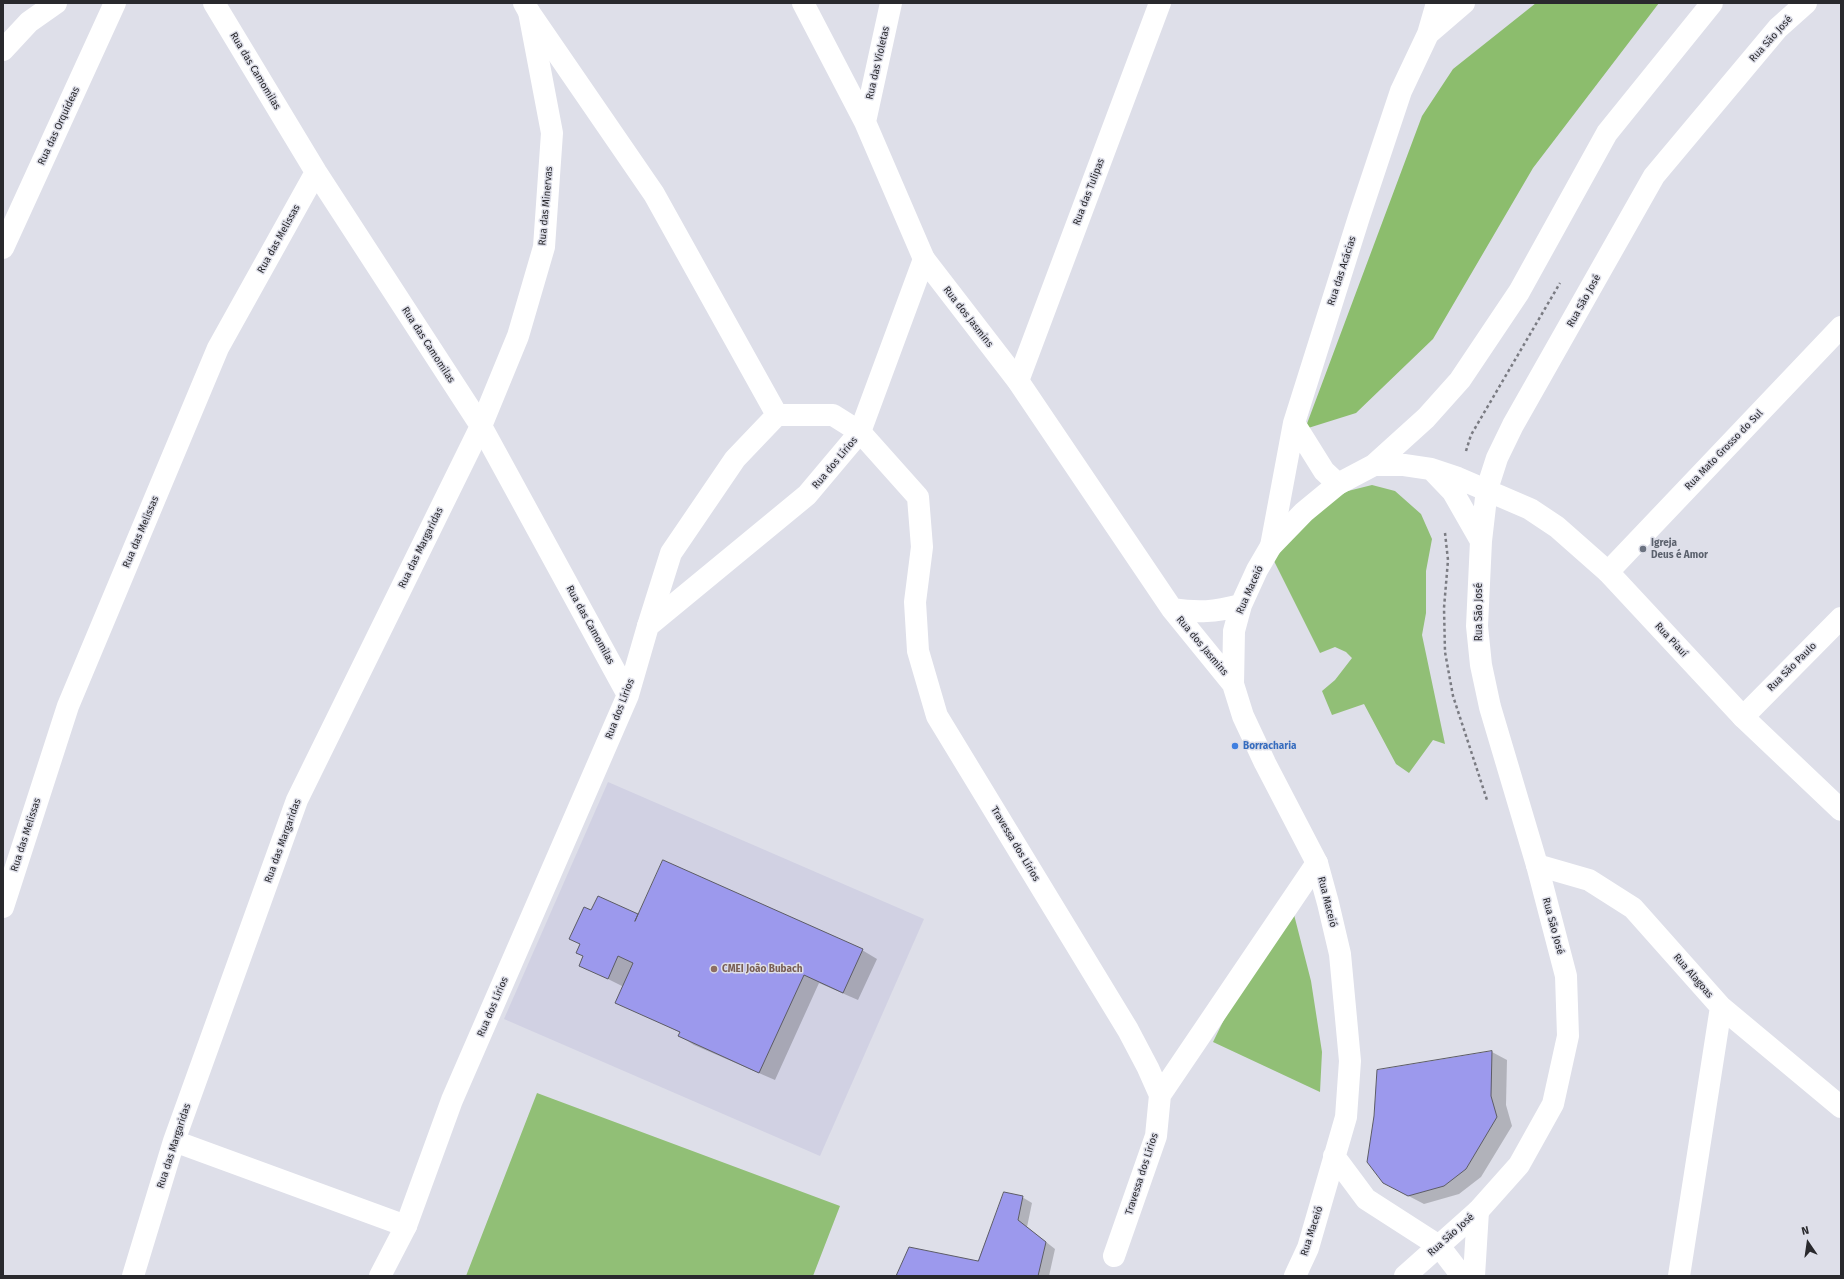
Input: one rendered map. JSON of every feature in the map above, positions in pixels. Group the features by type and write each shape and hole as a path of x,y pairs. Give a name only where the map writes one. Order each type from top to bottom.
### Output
{"street":[{"path":"3,50 29,22 56,3"},
{"name":"Rua das Orquídeas","path":"3,248 115,3"},
{"name":"Rua das Camomilas","path":"214,3 316,172 481,426 628,694"},
{"name":"Rua dos Jasmins","path":"803,3 864,122 924,259 1018,381 1172,609 1233,684"},
{"name":"Rua das Violetas","path":"864,122 891,3"},
{"name":"Rua das Tulipas","path":"1018,381 1160,3"},
{"name":"Rua das Acácias","path":"1271,546 1294,423 1359,217 1401,91 1428,34 1437,3"},
{"path":"1428,34 1464,3"},
{"path":"1271,546 1304,512 1338,484 1374,465 1426,418 1460,380 1519,292 1607,133 1712,3"},
{"name":"Rua São José","path":"1406,1276 1478,1210 1519,1165 1553,1104 1568,1036 1566,976 1537,865 1490,707 1481,665 1477,626 1481,541 1487,489 1497,458 1514,425 1654,176 1778,28 1806,3"},
{"path":"527,7 654,194 777,415 735,459 671,552 648,626"},
{"name":"Rua das Minervas","path":"481,426 518,336 544,247 552,133 527,7"},
{"name":"Rua das Melissas","path":"3,907 68,706 218,348 316,172"},
{"name":"Rua dos Lírios","path":"380,1276 406,1226 452,1100 628,694 648,626 807,495 860,432 924,259"},
{"name":"Rua Mato Grosso do Sul","path":"1608,572 1841,327"},
{"name":"Travessa dos Lírios","path":"777,415 833,416 860,432 918,497 922,547 915,602 918,651 937,716 1128,1030 1148,1068 1160,1096 1156,1136 1114,1256"},
{"path":"1294,423 1324,471 1338,484"},
{"name":"Rua das Margaridas","path":"133,1276 174,1141 297,800 481,426"},
{"path":"1374,465 1404,465 1431,469 1456,485 1481,541"},
{"name":"Rua Piauí","path":"1456,485 1487,489 1530,509 1557,527 1608,572 1743,717 1841,810"},
{"name":"Rua Maceió","path":"1271,546 1257,570 1241,605 1234,630 1233,684 1243,716 1264,763 1317,863 1340,954 1350,1062 1346,1117 1308,1248 1295,1276"},
{"name":"Rua dos Jasmins","path":"1172,609 1195,613 1218,611 1241,605"},
{"name":"Rua São Paulo","path":"1743,717 1841,618"},
{"path":"1160,1096 1317,863"},
{"name":"Rua Alagoas","path":"1537,865 1589,880 1633,908 1721,1007 1841,1106"},
{"path":"1679,1276 1721,1007"},
{"path":"174,1141 406,1226"},
{"path":"1334,1156 1366,1199 1439,1246 1462,1276"},
{"path":"1474,1276 1478,1210"}],"path":[{"path":"1489,805 1453,696 1445,652 1444,608 1448,560 1444,536 1456,485 1471,435 1546,304 1563,278"}],"shaded area":[{"name":"CMEI João Bubach","path":"608,782 924,919 820,1156 504,1019"}],"green space":[{"path":"1536,3 1659,3 1533,168 1433,339 1356,413 1305,429 1422,116 1453,69"},
{"path":"1372,485 1395,491 1421,514 1432,539 1426,571 1426,613 1422,635 1445,744 1433,740 1409,773 1396,764 1364,704 1332,715 1322,691 1335,680 1352,658 1346,652 1335,647 1320,653 1270,553 1336,494"},
{"path":"1290,899 1311,981 1322,1052 1320,1092 1213,1042 1262,942"},
{"path":"537,1093 840,1206 813,1276 466,1276"}],"building":[{"path":"663,860 863,949 843,993 804,975 759,1073 678,1036 680,1032 615,1003 633,963 618,956 608,979 579,966 583,956 576,953 580,944 569,939 584,907 591,910 598,896 638,914 635,921"},
{"path":"1492,1051 1491,1096 1497,1117 1466,1169 1444,1186 1408,1196 1383,1183 1367,1162 1374,1116 1377,1070"},
{"path":"1004,1192 1023,1196 1018,1220 1046,1242 1038,1276 896,1276 909,1247 978,1261"}],"place":[{"name":"Igreja Deus é Amor","path":"1643,549"},
{"name":"Borracharia","path":"1235,746"},
{"name":"CMEI João Bubach","path":"714,969"}]}
